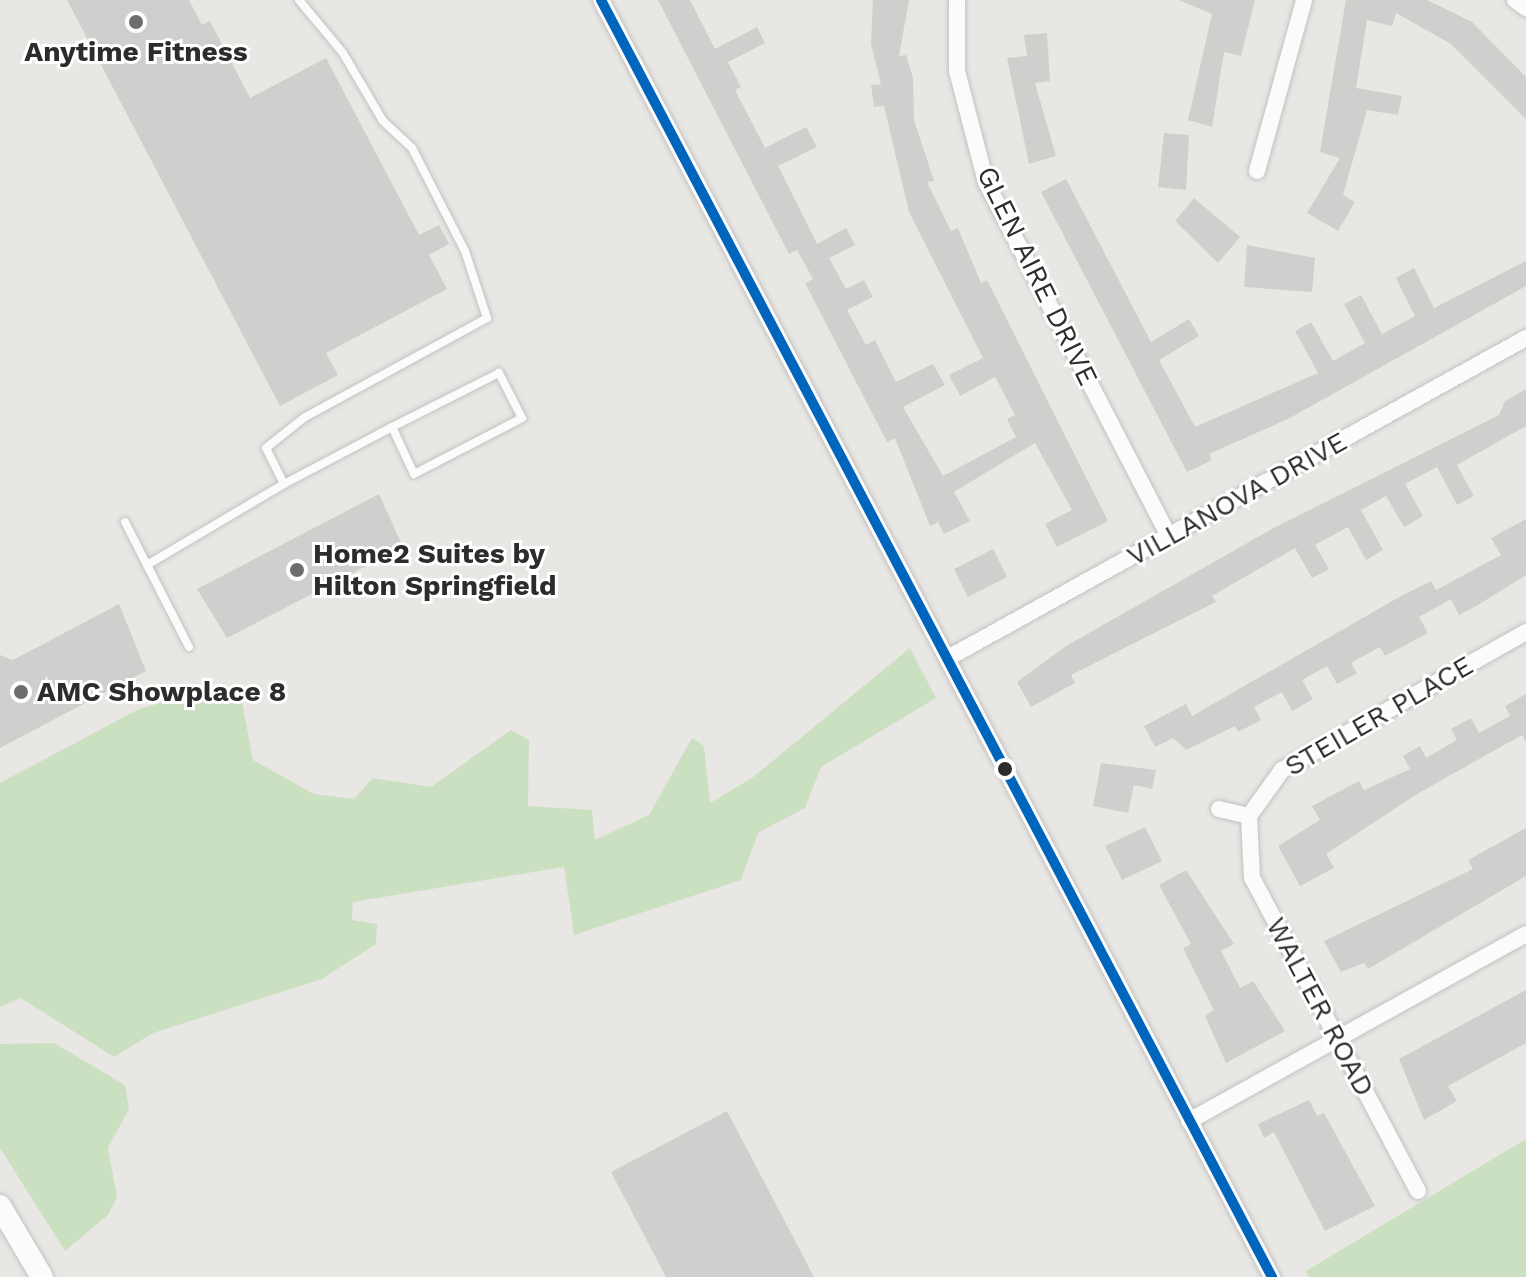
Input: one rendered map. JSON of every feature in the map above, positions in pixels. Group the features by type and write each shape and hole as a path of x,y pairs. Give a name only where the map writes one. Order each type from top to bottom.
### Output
{"main road":[{"path":"0,1206 42,1277"}],"street":[{"path":"601,0 1272,1277"},
{"name":"GLEN AIRE DRIVE","path":"957,0 957,71 986,182 1169,537"},
{"path":"1257,171 1304,0"},
{"path":"1515,0 1526,8"},
{"name":"VILLANOVA DRIVE","path":"948,658 1526,338"},
{"name":"STEILER PLACE","path":"1249,816 1282,770 1526,632"},
{"path":"1219,809 1249,816"},
{"name":"WALTER ROAD","path":"1249,816 1252,878 1418,1191"},
{"path":"1189,1121 1526,934"}],"lane":[{"path":"284,484 266,448 305,417 487,318 465,251 412,148 383,121 343,53 299,0"},
{"path":"147,565 284,484 392,427 499,373 522,418 414,474 392,427"},
{"path":"125,522 189,647"}],"green space":[{"path":"910,648 936,698 821,767 805,808 758,833 741,880 574,935 564,867 353,902 352,920 377,924 376,944 322,979 153,1033 114,1057 21,998 0,1007 0,783 139,709 216,687 242,702 253,760 314,794 354,799 373,778 431,787 511,730 529,740 528,806 592,810 595,840 649,815 692,738 704,746 710,803 752,778"},
{"path":"54,1043 125,1085 129,1109 108,1148 117,1197 108,1215 65,1251 0,1148 0,1044"},
{"path":"1526,1139 1526,1277 1309,1277 1306,1271"}],"building":[{"path":"67,0 189,0 202,25 210,21 250,98 326,58 419,235 439,225 449,244 429,255 447,289 326,353 338,375 280,406"},
{"path":"658,0 690,0 715,49 757,27 765,43 728,62 741,87 735,90 765,148 806,127 817,147 778,166 817,244 846,228 855,245 829,258 846,289 864,280 873,297 847,310 866,345 875,340 896,382 933,364 945,385 903,407 943,476 1016,437 1007,419 1015,415 995,377 960,396 949,375 983,358 909,212 884,106 874,107 871,85 881,84 871,44 873,0 909,0 899,56 906,55 913,78 914,120 934,181 927,182 951,231 958,228 981,283 987,280 1108,521 1057,547 1045,524 1072,510 1035,443 954,492 970,521 944,534 938,522 930,526 895,438 887,442 805,283 813,279 797,250 789,254"},
{"path":"1179,0 1255,0 1241,56 1224,52 1212,127 1188,120 1212,14"},
{"path":"1346,0 1427,0 1472,22 1526,77 1526,119 1451,44 1396,13 1392,26 1367,20 1356,88 1402,96 1398,115 1367,110 1343,195 1355,202 1338,231 1307,213 1340,158 1320,152"},
{"path":"1047,33 1050,81 1035,83 1056,156 1029,164 1007,58 1027,56 1024,35"},
{"path":"1164,133 1189,135 1186,190 1158,187"},
{"path":"1066,179 1151,342 1189,319 1199,336 1159,360 1195,427 1318,373 1295,331 1311,322 1333,361 1365,343 1344,304 1361,295 1382,334 1415,316 1396,278 1414,268 1434,308 1526,261 1526,286 1290,418 1209,454 1212,460 1187,472 1041,192"},
{"path":"1194,198 1240,237 1218,263 1175,221"},
{"path":"1247,245 1315,258 1312,292 1244,287"},
{"path":"1526,389 1526,426 1457,465 1474,496 1457,505 1437,467 1405,484 1423,516 1404,527 1386,496 1361,510 1383,550 1366,560 1348,527 1315,545 1329,569 1312,578 1295,548 1212,596 1216,602 1071,675 1075,683 1031,707 1017,682 1066,646 1272,529 1499,415 1505,401"},
{"path":"379,494 403,547 227,638 197,589"},
{"path":"1526,519 1526,575 1478,605 1459,615 1451,599 1419,617 1428,633 1385,656 1380,647 1351,663 1357,673 1337,684 1327,666 1302,680 1313,699 1292,711 1282,692 1254,707 1261,720 1238,732 1235,726 1186,750 1173,738 1155,747 1144,726 1186,704 1192,716 1401,596 1431,581 1436,590 1501,555 1491,538"},
{"path":"993,549 1007,577 968,597 954,569"},
{"path":"119,604 146,671 0,748 0,655 13,660"},
{"path":"1526,694 1526,742 1522,735 1417,794 1326,854 1334,868 1300,886 1278,846 1320,820 1312,806 1359,781 1364,790 1410,769 1403,756 1420,746 1426,758 1457,740 1451,729 1471,718 1479,733 1510,716 1505,706"},
{"path":"1101,763 1156,770 1152,789 1134,785 1128,813 1093,806"},
{"path":"1145,827 1162,861 1122,880 1105,846"},
{"path":"1526,828 1526,876 1368,969 1364,963 1341,972 1324,941 1473,869 1468,860"},
{"path":"1186,870 1234,944 1221,951 1240,988 1253,981 1285,1031 1226,1063 1205,1016 1214,1010 1183,948 1191,944 1159,885"},
{"path":"1526,990 1526,1043 1448,1086 1457,1101 1424,1120 1399,1059"},
{"path":"1309,1100 1317,1116 1324,1113 1375,1206 1325,1231 1274,1132 1264,1138 1258,1124"},
{"path":"727,1111 814,1277 666,1277 611,1172"}],"transit line":[{"path":"601,0 1272,1277"}],"place":[{"name":"Anytime Fitness","path":"136,22"},
{"name":"Home2 Suites by Hilton Springfield","path":"297,570"},
{"name":"AMC Showplace 8","path":"21,692"}]}
